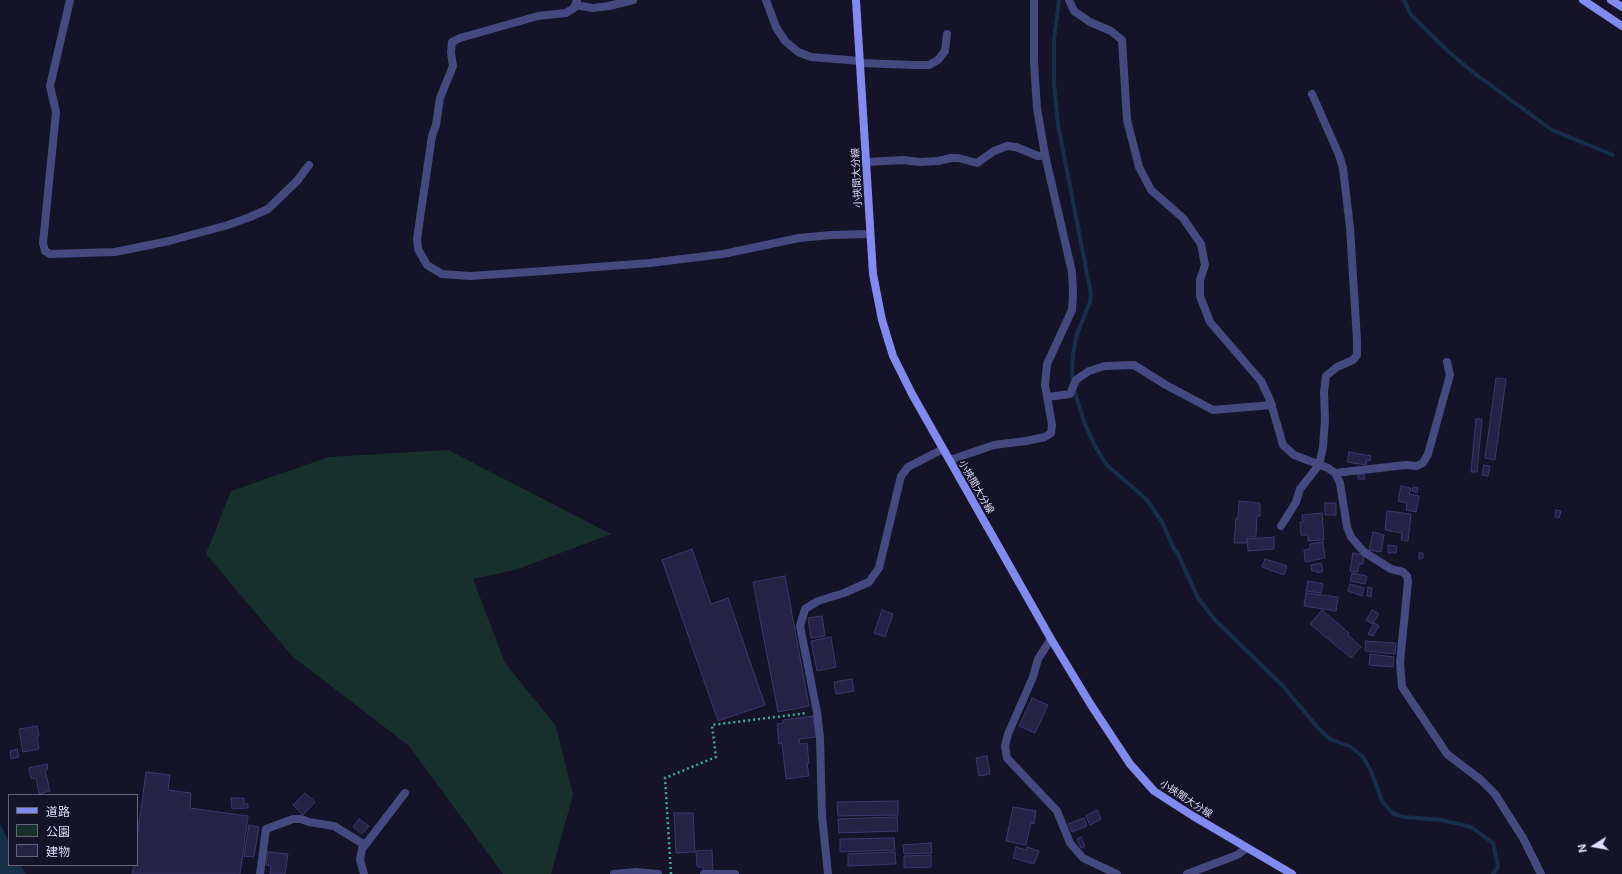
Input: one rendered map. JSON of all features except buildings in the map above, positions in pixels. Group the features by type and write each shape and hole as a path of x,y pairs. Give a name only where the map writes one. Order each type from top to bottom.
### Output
{"main road":[{"name":"小挾間大分線","path":"856,0 874,282 882,320 893,356 943,449 1051,639 1091,705 1126,758 1154,791 1193,816 1292,874"},
{"path":"1583,0 1622,26"},
{"path":"1611,0 1622,7"}],"street":[{"path":"70,0 50,86 56,112 43,243 45,251 50,254 115,252 170,241 228,225 268,209 296,181 308,165"},
{"path":"633,0 593,8 576,3 574,8 566,13 538,16 460,38 452,42 451,53 453,66 440,98 436,125 432,136 417,239 418,249 427,265 442,274 470,276 485,275 650,263 723,254 798,238 870,234"},
{"path":"766,0 776,27 785,41 798,52 811,58 929,65 938,60 945,51 947,34"},
{"path":"950,460 994,445 1045,437 1051,432 1052,425 1045,385 1047,364 1072,310 1074,293 1072,272 1045,155 1036,101 1034,63 1034,0"},
{"path":"1069,0 1074,11 1090,22 1110,31 1122,40 1127,120 1139,168 1151,190 1183,218 1201,244 1205,265 1200,280 1200,296 1210,322 1227,344 1261,381 1272,405 1283,445 1294,455 1335,473 1406,465 1417,466 1423,463 1428,454 1450,375 1448,362"},
{"path":"1281,526 1296,502 1300,489 1319,465 1325,426 1324,392 1326,376 1337,367 1353,360 1357,355 1350,228 1343,168 1339,155 1312,94"},
{"path":"866,162 903,160 920,162 958,158 977,163 994,151 1007,146 1016,147 1038,156 1045,155"},
{"path":"1047,398 1070,394 1076,380 1089,371 1106,366 1134,365 1172,389 1213,410 1272,405"},
{"path":"828,874 822,815 820,738 817,712 800,626 805,608 818,601 844,593 869,582 879,568 901,476 908,467 943,449"},
{"path":"1335,473 1340,483 1347,527 1351,537 1364,552 1391,569 1403,572 1407,576 1408,582 1400,662 1402,687 1447,754 1481,780 1495,794 1523,838 1541,874"},
{"path":"1051,639 1038,660 1033,677 1008,734 1005,746 1007,758 1057,811 1070,843 1083,858 1108,872 1117,874"},
{"path":"364,874 360,860 362,849 405,793"},
{"path":"260,874 266,829 294,820 301,819 309,822 334,826 365,845"},
{"path":"1187,874 1237,855 1247,848"},
{"path":"614,874 636,872 658,874"},
{"path":"704,874 735,874"}],"path":[{"path":"671,874 665,778 716,757 712,725 817,712"}],"green space":[{"path":"448,450 611,534 515,570 473,579 505,663 556,726 573,795 551,874 503,874 409,746 292,656 206,554 231,491 329,457"}],"water":[{"path":"0,823 8,840 8,866 22,866 26,874 0,874"}],"waterway":[{"path":"1059,0 1054,40 1054,83 1058,125 1091,294 1090,302 1077,334 1073,354 1072,372 1074,390 1085,424 1095,446 1106,464 1147,500 1162,522 1198,598 1215,620 1282,685 1319,729 1330,739 1351,747 1363,757 1371,771 1382,801 1392,813 1404,817 1442,820 1471,827 1493,843 1498,867 1493,874"},
{"path":"1404,0 1411,15 1450,53 1474,73 1552,130 1613,155"}]}
